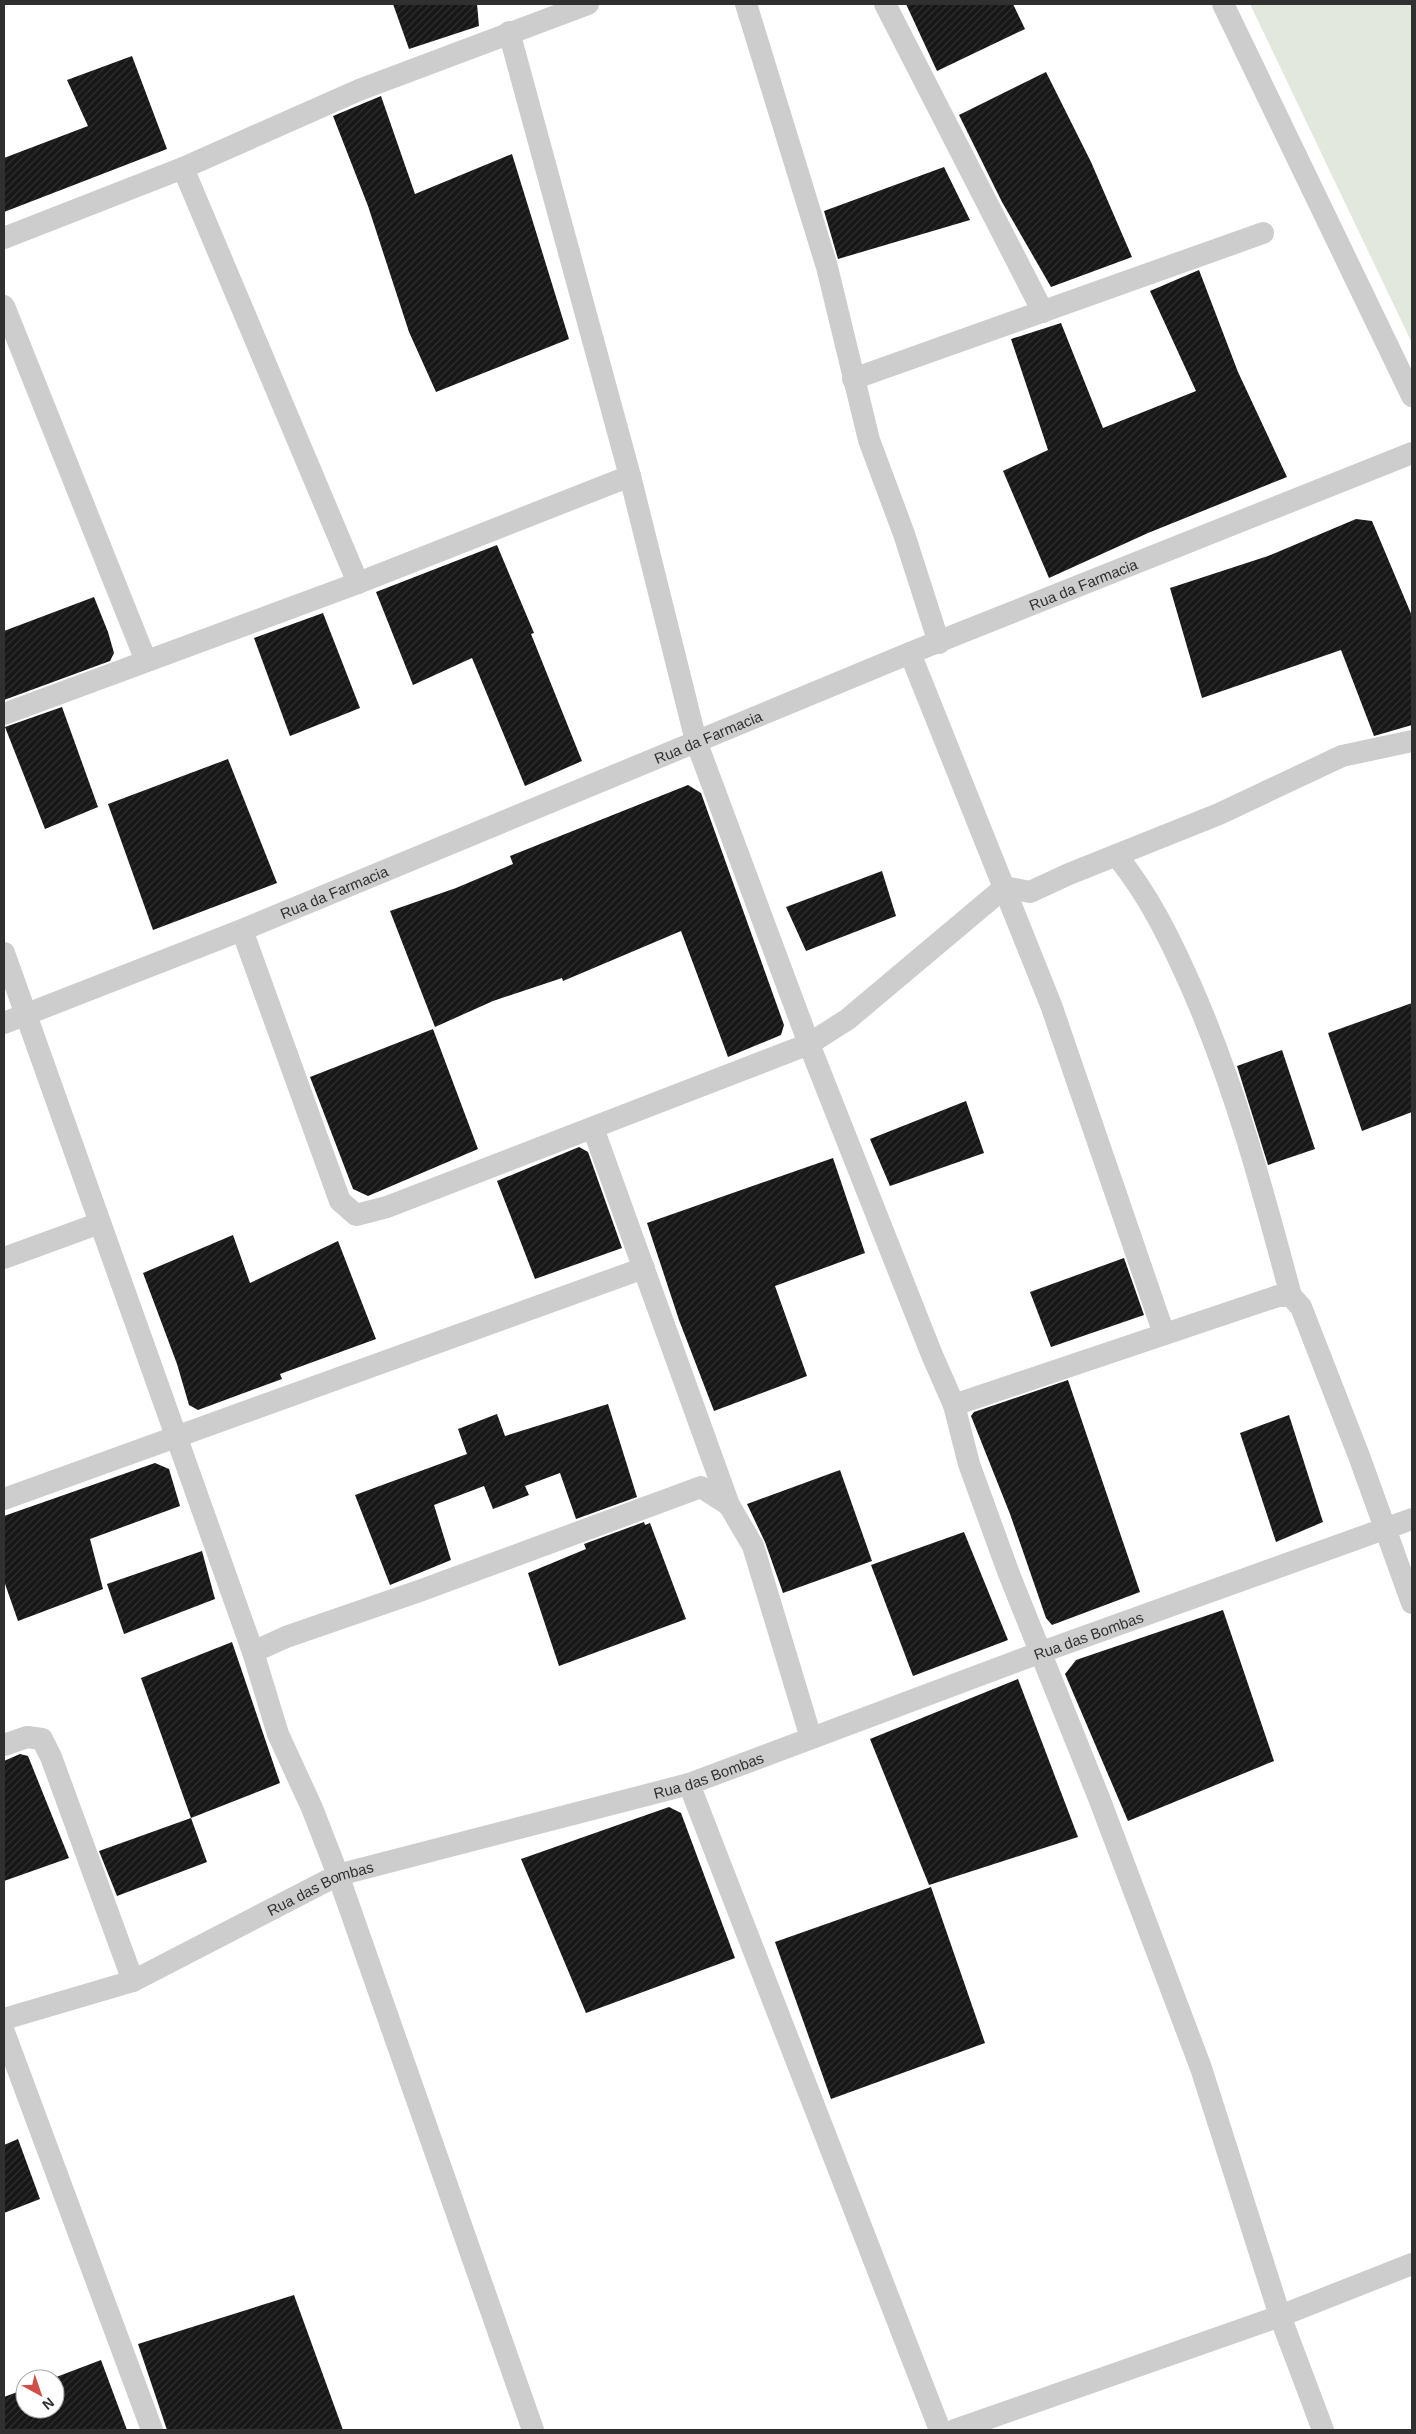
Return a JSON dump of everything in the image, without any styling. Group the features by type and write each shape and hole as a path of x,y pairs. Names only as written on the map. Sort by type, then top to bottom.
{"street":[{"path":"4,238 183,168 359,90 509,32 588,4"},
{"path":"746,4 826,267 869,440 904,534 939,643"},
{"path":"885,4 1043,312"},
{"path":"1223,4 1412,396"},
{"path":"509,32 630,476 696,741 809,1044 932,1355 954,1405 969,1464 1040,1653 1099,1798 1202,2068 1280,2316 1323,2430"},
{"path":"183,168 358,583"},
{"path":"853,379 1263,233"},
{"path":"4,306 146,661"},
{"name":"Rua da Farmacia","path":"4,1023 242,930 910,653 1412,453"},
{"path":"4,714 358,583 630,476"},
{"path":"910,653 1005,887 1054,1014 1164,1334"},
{"path":"1005,887 1030,892 1219,814 1342,756 1412,741"},
{"path":"1116,855 1138,882 1172,944 1216,1043 1250,1146 1292,1296 1301,1307 1359,1456 1412,1603"},
{"path":"242,930 340,1201 356,1215 387,1207 809,1044 848,1019 1005,887"},
{"path":"4,953 253,1652 278,1734 312,1808 338,1875 533,2430"},
{"path":"593,1128 729,1505 753,1546 811,1738"},
{"path":"4,1258 100,1223"},
{"path":"4,1499 644,1268"},
{"path":"954,1405 1278,1296 1292,1296"},
{"path":"253,1652 286,1637 422,1590 701,1487 729,1505"},
{"name":"Rua das Bombas","path":"4,2019 133,1981 338,1875 689,1784 1040,1653 1412,1519"},
{"path":"4,1745 27,1737 42,1739 51,1757 133,1981"},
{"path":"689,1784 940,2430"},
{"path":"4,2032 152,2430"},
{"path":"955,2430 1280,2316 1412,2264"}],"shaded area":[{"path":"1250,4 1412,4 1412,343"}],"building":[{"path":"393,4 477,4 479,26 409,49"},
{"path":"906,4 1013,4 1025,29 937,71"},
{"path":"132,56 167,149 4,212 4,158 88,126 67,80"},
{"path":"1046,72 1091,162 1132,257 1051,287 1002,202 959,115"},
{"path":"381,96 415,194 512,154 569,339 436,392 409,332 368,206 333,116"},
{"path":"944,167 970,220 838,259 824,211"},
{"path":"1199,270 1238,372 1287,477 1148,533 1049,578 1003,471 1048,450 1011,339 1061,323 1103,428 1196,391 1150,291"},
{"path":"1356,519 1372,521 1412,616 1412,725 1374,736 1341,650 1202,698 1170,588 1268,556"},
{"path":"497,545 534,633 531,634 582,761 525,786 472,658 413,685 376,592"},
{"path":"94,597 114,653 110,661 4,700 4,631"},
{"path":"323,613 360,708 290,736 254,638"},
{"path":"62,707 98,807 45,829 5,727"},
{"path":"228,759 277,883 153,930 108,804"},
{"path":"688,785 701,793 784,1025 781,1035 728,1057 681,931 563,981 562,978 493,1001 435,1027 390,911 456,888 513,864 510,856"},
{"path":"882,871 896,916 806,951 786,907"},
{"path":"1412,1003 1412,1112 1362,1131 1328,1033"},
{"path":"433,1029 478,1149 368,1196 353,1189 310,1077"},
{"path":"1282,1050 1315,1149 1268,1165 1237,1066"},
{"path":"966,1101 984,1153 890,1186 870,1139"},
{"path":"579,1147 588,1152 622,1248 535,1279 497,1181"},
{"path":"833,1158 865,1253 775,1286 807,1376 714,1411 679,1320 647,1223"},
{"path":"233,1235 250,1283 338,1241 376,1339 280,1374 282,1379 198,1410 189,1405 177,1364 143,1273"},
{"path":"1124,1258 1144,1315 1051,1347 1030,1292"},
{"path":"1068,1380 1140,1592 1052,1625 1046,1618 1010,1514 971,1416 974,1412"},
{"path":"608,1404 637,1497 576,1519 560,1473 525,1486 529,1495 493,1509 484,1486 434,1505 451,1560 390,1585 355,1495 467,1454 458,1429 497,1414 505,1436"},
{"path":"1289,1415 1323,1522 1276,1542 1240,1433"},
{"path":"155,1463 169,1469 180,1506 90,1539 103,1589 18,1621 4,1581 4,1516"},
{"path":"840,1470 872,1561 783,1593 765,1542 747,1504"},
{"path":"644,1522 645,1525 650,1523 686,1619 559,1666 528,1573 586,1549 584,1544"},
{"path":"964,1532 1008,1640 913,1676 871,1565"},
{"path":"202,1551 215,1599 124,1634 107,1584"},
{"path":"1223,1610 1274,1761 1128,1821 1065,1674 1076,1660"},
{"path":"232,1642 280,1783 191,1818 141,1678"},
{"path":"1018,1679 1078,1837 929,1885 870,1739"},
{"path":"20,1754 28,1756 69,1858 4,1881 4,1761"},
{"path":"669,1807 681,1813 735,1958 586,2013 521,1859"},
{"path":"191,1818 207,1862 117,1896 99,1851"},
{"path":"931,1887 985,2043 831,2099 775,1942"},
{"path":"18,2139 40,2199 4,2213 4,2145"},
{"path":"294,2295 343,2430 167,2430 138,2344"},
{"path":"101,2360 127,2430 4,2430 4,2397 15,2393 15,2419 65,2419 65,2374"}]}
